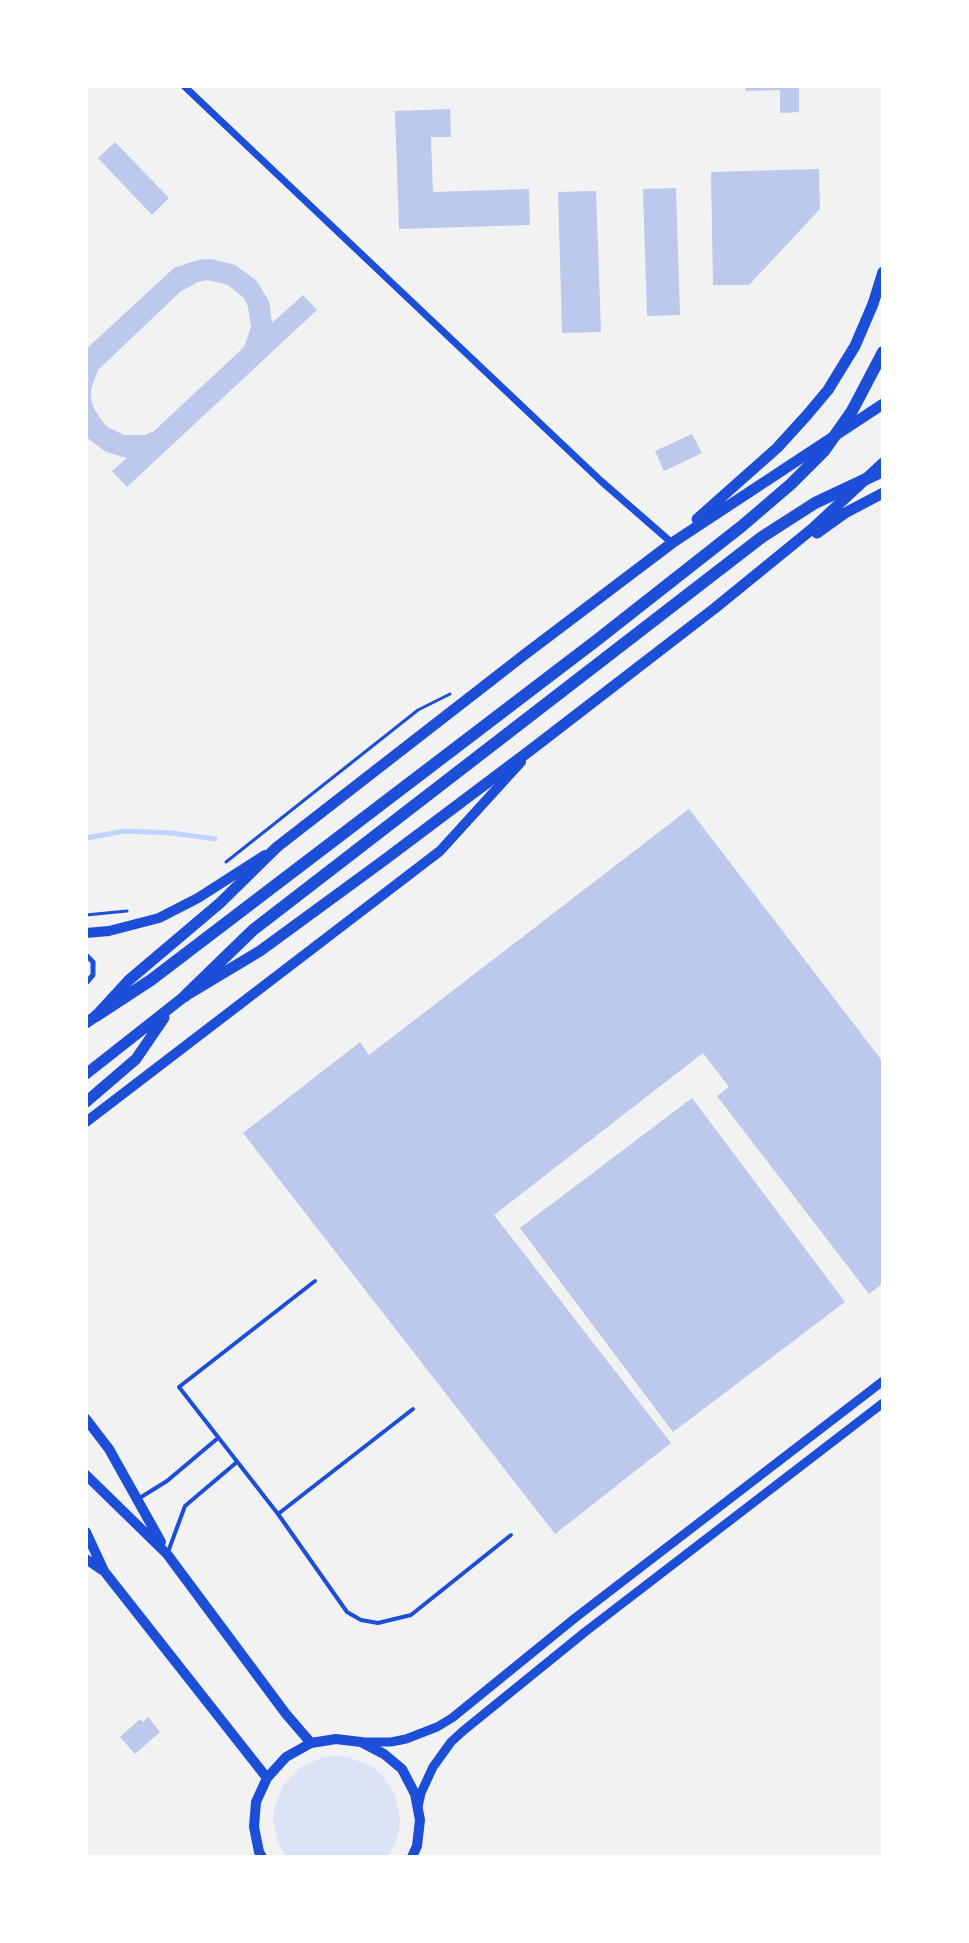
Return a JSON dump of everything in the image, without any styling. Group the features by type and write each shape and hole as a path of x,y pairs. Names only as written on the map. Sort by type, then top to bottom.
{"highway":[{"path":"91,1019 151,980 713,549 824,451 852,411 883,352"},
{"path":"185,996 253,930 762,537 836,492 883,471"}],"main road":[{"path":"672,543 777,448 828,390 855,346 883,272"},
{"path":"86,933 109,931 159,918 198,898 277,847 672,543 883,404"},
{"path":"723,602 812,529 883,463"},
{"path":"86,1074 185,996 260,951 845,513 883,493"},
{"path":"86,1122 440,851 532,749"},
{"path":"91,1019 129,980 220,903 277,847"},
{"path":"86,1102 136,1059 170,1009"},
{"path":"86,1419 109,1449 167,1554 311,1743"},
{"path":"86,1475 167,1554"},
{"path":"86,1532 104,1571 267,1778"},
{"path":"86,1559 104,1571"},
{"path":"259,1855 254,1827 256,1802 267,1778 286,1757 311,1743 336,1739 361,1742 384,1754 402,1769 415,1794 420,1820 417,1846 412,1857"}],"street":[{"path":"184,86 601,481 672,543"},
{"path":"86,955 93,962 93,975 86,983"},
{"path":"361,1742 406,1739 452,1718 587,1609 883,1381"},
{"path":"418,1807 433,1767 463,1731 585,1632 883,1403"}],"lane":[{"path":"315,1281 179,1387 278,1514 347,1612 361,1620 378,1623 411,1615 511,1535"},
{"path":"278,1514 413,1409"},
{"path":"137,1499 167,1481 218,1438"},
{"path":"167,1554 185,1506 237,1462"}],"path":[{"path":"226,862 418,710 458,690"},
{"path":"86,915 133,910"}],"shaded area":[{"path":"336,1756 371,1766 395,1794 399,1831 388,1857 286,1857 279,1845 273,1820 283,1785 301,1767 323,1757"}],"building":[{"path":"745,86 799,86 799,112 780,113 780,90 746,91"},
{"path":"450,109 451,137 431,137 433,192 529,189 530,225 399,229 395,111"},
{"path":"115,142 169,198 152,215 98,158"},
{"path":"819,169 820,209 749,285 713,285 711,172"},
{"path":"676,188 680,315 647,316 643,189"},
{"path":"596,191 601,332 562,333 558,192"},
{"path":"211,259 235,265 256,280 269,301 272,323 303,295 317,310 127,487 112,471 127,458 106,452 86,437 86,349 174,268","holes":["208,280 228,285 244,298 248,307 251,327 244,347 154,431 145,435 124,435 106,426 91,399 98,370 180,292"]},
{"path":"692,434 702,453 664,471 655,451"},
{"path":"689,809 883,1062 883,1283 869,1294 717,1096 729,1087 703,1053 494,1215 671,1443 555,1534 243,1133 360,1042 369,1055"},
{"path":"692,1098 845,1302 673,1432 520,1228"},
{"path":"148,1717 160,1732 135,1754 120,1737 140,1719 143,1722"}],"waterway":[{"path":"86,838 125,831 215,839"}]}
